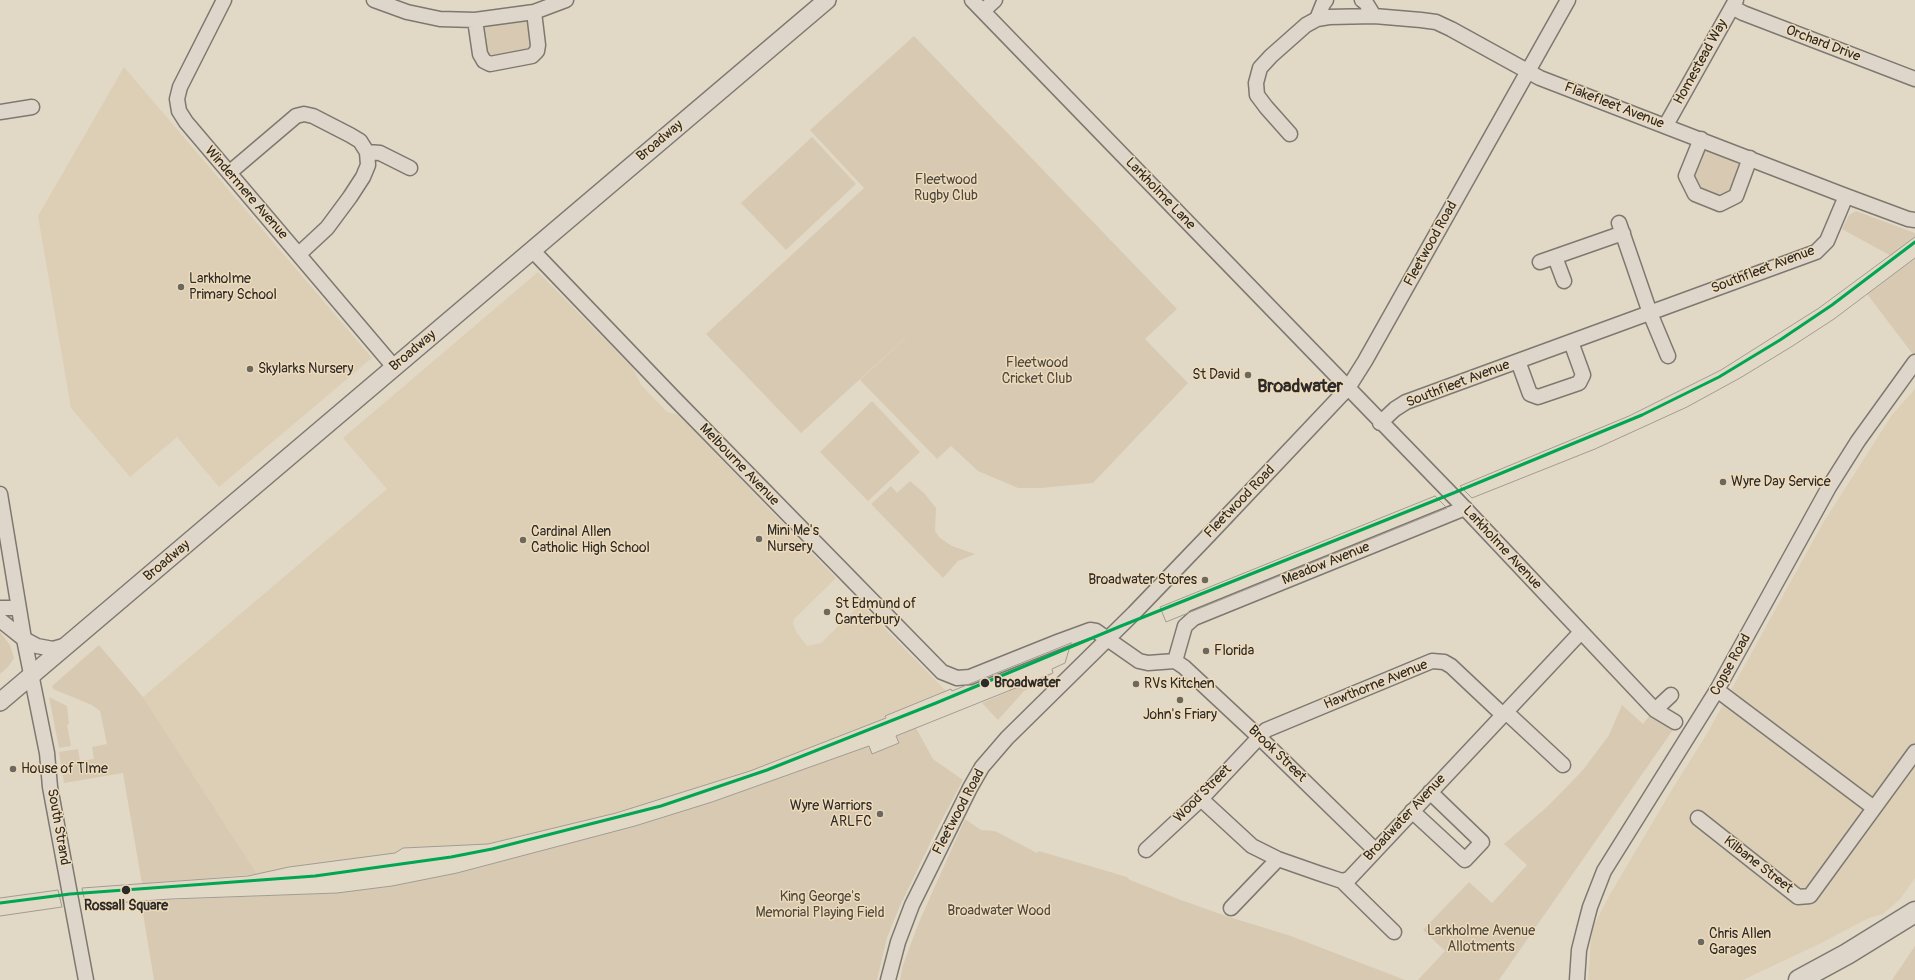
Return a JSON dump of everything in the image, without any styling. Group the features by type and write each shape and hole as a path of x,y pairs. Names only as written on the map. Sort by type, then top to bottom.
{"highway":[{"path":"1799,980 1847,954 1915,912"}],"main road":[{"name":"Broadway","path":"0,702 827,0"}],"street":[{"name":"Windermere Avenue","path":"224,0 185,74 178,99 179,111 186,122 394,367"},
{"path":"374,0 407,12 440,19 475,20 534,12 566,0"},
{"name":"Larkholme Lane","path":"972,0 1348,388"},
{"path":"982,11 995,0"},
{"path":"1290,134 1257,95 1256,83 1260,68 1271,56 1306,25 1318,19 1323,4 1326,0"},
{"path":"1362,0 1366,2 1374,16"},
{"name":"Fleetwood Road","path":"888,980 898,942 912,905 970,788 982,767 1007,738 1108,639 1348,388 1365,361 1568,0"},
{"name":"Orchard Drive","path":"1734,4 1743,13 1915,79"},
{"name":"Homestead Way","path":"1666,125 1734,4"},
{"path":"475,20 480,54 484,61 490,64 532,56 537,51 538,45 534,12"},
{"name":"Flakefleet Avenue","path":"1318,19 1329,17 1374,16 1436,22 1540,78 1700,138 1846,196 1915,220"},
{"path":"0,112 32,107"},
{"path":"229,173 296,116 304,114 313,116 360,141 367,152 368,165 363,176 350,197 327,228 299,254"},
{"path":"1700,138 1686,176 1695,194 1720,204 1736,196 1750,158"},
{"path":"367,152 380,153 410,168"},
{"name":"Southfleet Avenue","path":"1380,423 1395,409 1406,402 1816,252 1827,241 1846,196"},
{"path":"1540,262 1621,228 1650,313 1668,356"},
{"name":"Melbourne Avenue","path":"532,250 929,660 949,676 956,678 970,677 1060,640 1090,630 1096,631 1108,639"},
{"path":"1555,257 1564,281"},
{"name":"Southfleet Avenue","path":"1518,361 1530,394 1538,397 1579,383 1583,375 1571,342"},
{"name":"Copse Road","path":"1577,980 1584,930 1592,900 1604,871 1717,690 1829,487 1858,441 1915,362"},
{"name":"Larkholme Avenue","path":"1348,388 1380,423 1465,508 1655,710 1675,722"},
{"name":"South Strand","path":"0,494 24,639 47,752 50,787 86,980"},
{"name":"Meadow Avenue","path":"1175,661 1185,626 1189,621 1465,508"},
{"path":"0,608 19,608"},
{"path":"0,620 24,639 44,648 53,649 68,645"},
{"name":"Broadwater Avenue","path":"1342,881 1348,879 1581,632"},
{"path":"1108,639 1139,660 1148,663 1175,661"},
{"name":"Hawthorne Avenue","path":"1259,737 1271,728 1437,660 1450,666 1563,765"},
{"name":"Brook Street","path":"1175,661 1184,667 1259,737 1375,850"},
{"path":"1717,690 1874,808"},
{"path":"1655,710 1671,695"},
{"name":"Wood Street","path":"1146,850 1201,799 1259,737"},
{"name":"Kilbane Street","path":"1698,818 1798,897 1810,896 1915,752"},
{"path":"1412,811 1465,860 1482,842 1430,792"},
{"path":"1201,799 1252,846 1278,859 1342,881 1394,932"},
{"path":"1231,908 1278,859"}],"shaded area":[{"name":"Larkholme Primary School","path":"124,67 372,358 219,487 177,437 130,477 71,408 38,216"},
{"name":"Cardinal Allen Catholic High School","path":"538,272 633,368 641,385 667,412 678,415 836,578 794,619 793,624 797,633 807,646 821,643 861,604 946,691 885,716 886,718 750,771 616,813 488,844 403,848 395,853 289,867 257,874 143,697 387,489 343,438"},
{"path":"1915,389 1915,878 1900,899 1883,914 1869,918 1819,944 1743,980 1588,980 1592,929 1609,896 1708,732 1823,523 1892,415"}],"green space":[{"path":"534,12 537,51 490,64 475,20"},
{"path":"914,36 1177,309 1145,339 1188,383 1093,483 1041,488 1018,488 978,471 951,446 937,459 860,380 928,317 801,433 706,334 864,188 810,130"},
{"path":"812,137 856,184 786,250 741,203"},
{"path":"1701,139 1750,158 1736,196 1720,204 1695,194 1686,176"},
{"path":"1856,211 1915,233 1915,237 1891,256 1842,229 1849,215"},
{"path":"1915,258 1915,357 1867,294"},
{"path":"872,401 920,452 868,501 820,452"},
{"path":"910,481 924,493 936,508 935,531 940,538 952,546 975,554 958,561 943,578 871,504 891,486 897,493"},
{"path":"0,632 10,645 14,658 8,667 0,674"},
{"path":"99,645 143,697 257,874 142,884 123,773 64,783 59,752 78,749 80,761 94,759 92,747 107,744 100,711 92,705 53,689 52,686"},
{"path":"1053,673 1041,683 1024,691 998,720 982,703"},
{"path":"49,697 67,706 69,724 67,725 71,746 59,748"},
{"name":"Larkholme Avenue Allotments","path":"1622,705 1643,724 1653,711 1677,724 1499,980 1418,980 1445,951 1423,930 1469,882 1492,903 1527,865 1504,844 1548,806 1583,770 1609,735"},
{"name":"King George's Memorial Playing Field","path":"916,728 933,759 963,780 937,829 899,908 887,938 877,980 154,980 141,901 337,893 392,886 457,873 635,826 712,802 869,746 873,754 899,743 896,736"},
{"name":"Broadwater Wood","path":"965,819 981,830 995,831 1037,853 1039,851 1127,877 1130,880 1181,900 1226,916 1291,936 1405,980 900,980 903,965 919,922"},
{"path":"1915,946 1915,980 1892,980"}],"tram line":[{"path":"1915,237 1819,308 1721,370 1629,416 1460,486 1472,498 1595,449 1687,407 1740,378 1834,319 1915,258"},
{"path":"1435,496 1447,508 1166,622 1160,607 1435,496"},
{"path":"1071,643 1065,663 1052,669 1053,673 896,736 899,743 872,754 869,746 712,802 635,826 457,873 392,886 337,893 171,899 86,905 85,902 82,888 248,876 289,867 395,853 403,848 488,844 616,813 750,771 886,718 885,716 951,689 952,691 1071,643"},
{"path":"0,898 58,890 62,907 0,916"}],"transit line":[{"path":"0,903 70,894 315,876 451,857 492,849 661,806 767,770 936,703 1121,626 1451,494 1642,415 1719,377 1780,340 1832,305 1915,242"}],"place":[{"name":"Larkholme Primary School","path":"181,287"},
{"name":"Skylarks Nursery","path":"250,369"},
{"name":"St David","path":"1248,375"},
{"name":"Wyre Day Service","path":"1723,482"},
{"name":"Mini Me's Nursery","path":"759,539"},
{"name":"Cardinal Allen Catholic High School","path":"523,540"},
{"name":"Broadwater Stores","path":"1205,580"},
{"name":"St Edmund of Canterbury","path":"827,612"},
{"name":"Florida","path":"1206,651"},
{"name":"Broadwater","path":"985,683"},
{"name":"RVs Kitchen","path":"1136,684"},
{"name":"John's Friary","path":"1180,700"},
{"name":"House of TIme","path":"13,769"},
{"name":"Wyre Warriors ARLFC","path":"880,814"},
{"name":"Rossall Square","path":"126,890"},
{"name":"Chris Allen Garages","path":"1701,942"}],"district":[{"name":"Broadwater","path":"1300,387"}],"park label":[{"name":"Fleetwood Rugby Club","path":"946,188"},
{"name":"Fleetwood Cricket Club","path":"1037,372"}]}
